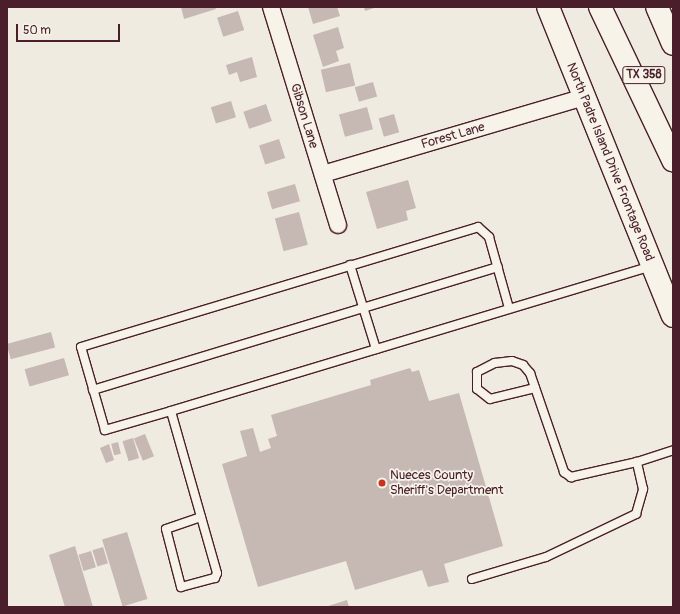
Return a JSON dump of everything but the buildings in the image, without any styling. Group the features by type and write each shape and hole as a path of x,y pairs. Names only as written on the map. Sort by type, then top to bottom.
{"main road":[{"name":"North Padre Island Drive Frontage Road","path":"548,7 673,316"},
{"path":"600,7 673,160"},
{"name":"TX 358","path":"616,7 673,144"},
{"path":"657,7 673,44"},
{"path":"671,7 673,15"}],"street":[{"name":"Gibson Lane","path":"271,7 338,225"},
{"name":"Forest Lane","path":"322,174 584,97"}],"lane":[{"path":"509,308 489,237 478,227 81,347 105,430 652,266"},
{"path":"350,265 376,350"},
{"path":"93,390 498,267"},
{"path":"535,388 490,399 477,389 477,372 485,366 512,361 527,369 535,388 564,472 571,477 637,462 673,450"},
{"path":"171,411 201,517 216,576 181,587 166,528 201,517"},
{"path":"472,578 546,557 636,514 642,489 637,462"}],"place":[{"name":"Nueces County Sheriff's Department","path":"382,483"}]}
